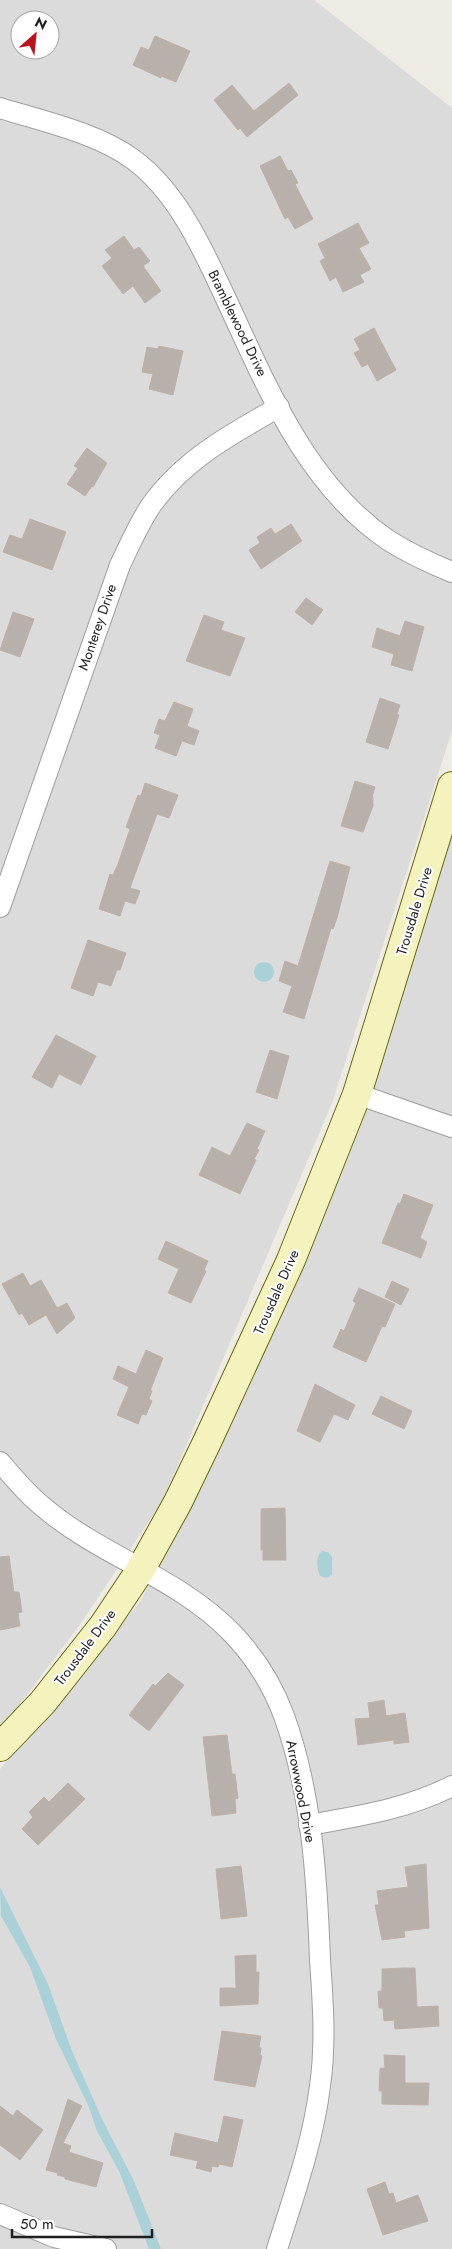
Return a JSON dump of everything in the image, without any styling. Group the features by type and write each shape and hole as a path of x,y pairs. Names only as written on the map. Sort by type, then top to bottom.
{"street":[{"name":"Bramblewood Drive","path":"0,108 63,128 116,149 133,160 160,184 201,248 279,407 318,471 351,509 387,539 410,553 452,572"},
{"name":"Monterey Drive","path":"0,907 117,573 144,517 174,478 199,456 221,440 279,407"},
{"name":"Trousdale Drive","path":"0,1746 42,1702 103,1626 140,1569 203,1450 291,1260 357,1094 452,786"},
{"path":"357,1094 452,1128"},
{"name":"Arrowwood Drive","path":"0,1462 43,1507 93,1541 191,1598 218,1620 243,1646 266,1678 284,1714 294,1747 309,1825 318,1914 323,2021 322,2071 312,2133 278,2249"},
{"path":"309,1825 392,1810 452,1786"},
{"path":"0,2214 54,2237 106,2249"}],"shaded area":[{"path":"0,0 314,0 452,108 452,731 332,1103 163,1500 79,1626 20,1704 0,1724"},
{"path":"452,832 452,2249 0,2249 0,1769 140,1602 191,1502 357,1129 385,1050"}],"water":[{"path":"260,962 268,962 274,968 274,976 268,982 260,982 254,976 254,968"},
{"path":"322,1551 328,1552 332,1557 332,1575 326,1578 320,1576 317,1566 318,1556"},
{"path":"0,1887 48,1984 72,2051 103,2121 134,2181 161,2249 149,2249 119,2171 97,2131 88,2105 56,2039 30,1967 1,1916"}],"building":[{"path":"155,36 190,51 176,82 161,76 161,78 133,65 141,47 149,50"},
{"path":"289,83 298,95 247,137 240,128 238,130 214,100 232,85 254,111"},
{"path":"280,156 288,171 291,170 298,183 295,184 313,219 295,229 288,217 285,219 260,166"},
{"path":"358,223 369,243 359,248 371,269 360,275 364,282 343,292 336,277 330,281 320,261 325,258 318,244"},
{"path":"124,236 134,250 139,247 150,261 143,266 161,291 145,303 133,286 123,294 102,266 112,258 105,250"},
{"path":"374,328 396,370 377,381 368,364 362,367 354,353 360,350 354,339"},
{"path":"159,346 183,351 173,395 149,389 153,374 142,372 147,347 158,349"},
{"path":"87,448 107,463 93,487 85,496 67,484 78,468 74,466"},
{"path":"30,519 66,532 52,570 3,552 10,535 22,539"},
{"path":"291,524 302,541 261,569 249,550 260,543 257,537 271,528 275,534"},
{"path":"306,598 323,610 312,625 295,612"},
{"path":"13,612 34,619 20,657 0,650"},
{"path":"204,615 224,622 221,630 245,638 230,676 186,661"},
{"path":"405,621 424,627 412,671 391,665 394,654 372,647 377,628 400,636"},
{"path":"380,698 400,705 397,714 399,715 388,749 366,742"},
{"path":"174,702 193,709 187,726 199,731 194,745 182,741 176,756 155,748 160,735 154,733 159,719 165,721"},
{"path":"355,781 375,787 372,797 373,806 363,832 341,826"},
{"path":"145,783 178,795 169,818 157,814 130,888 140,891 135,904 125,901 120,916 99,909 110,874 113,875 118,864 130,829 126,827 138,795 141,796"},
{"path":"330,861 350,867 337,918 333,929 331,928 304,1019 283,1012 292,986 279,981 285,961 298,966"},
{"path":"88,940 126,953 120,970 117,970 111,986 98,982 93,996 71,988"},
{"path":"56,1035 96,1056 81,1085 59,1074 52,1088 32,1077"},
{"path":"270,1050 289,1056 277,1099 256,1092"},
{"path":"247,1123 265,1131 257,1149 259,1150 254,1159 256,1160 240,1194 199,1175 212,1147 230,1156"},
{"path":"404,1194 433,1205 420,1238 427,1242 421,1258 382,1243 398,1203 400,1204"},
{"path":"166,1241 208,1261 204,1270 206,1271 191,1303 168,1293 179,1269 158,1259"},
{"path":"23,1273 30,1286 41,1280 57,1308 67,1303 75,1318 57,1334 46,1315 29,1325 22,1313 19,1315 2,1284"},
{"path":"392,1281 409,1289 401,1305 385,1297"},
{"path":"359,1288 395,1304 385,1327 382,1326 366,1362 333,1347 341,1329 344,1331 356,1303 353,1301"},
{"path":"146,1350 163,1358 150,1391 152,1391 149,1399 152,1401 146,1415 142,1414 138,1424 117,1415 129,1387 113,1379 118,1366 136,1374"},
{"path":"315,1384 355,1405 348,1420 334,1414 320,1442 297,1431"},
{"path":"381,1396 412,1411 404,1429 372,1414"},
{"path":"285,1508 286,1560 263,1560 263,1550 261,1550 261,1509"},
{"path":"9,1556 14,1592 19,1592 22,1612 18,1613 20,1626 0,1630 0,1557"},
{"path":"168,1673 184,1685 149,1731 129,1715 153,1684 155,1686"},
{"path":"384,1700 386,1716 405,1713 409,1742 394,1744 394,1740 358,1745 355,1719 370,1718 368,1703"},
{"path":"227,1735 232,1774 235,1774 238,1798 235,1799 236,1813 212,1816 203,1737"},
{"path":"68,1783 85,1799 38,1845 22,1829 33,1817 29,1812 44,1797 49,1802"},
{"path":"426,1864 429,1928 404,1931 405,1937 382,1940 375,1905 379,1905 377,1891 408,1887 405,1867"},
{"path":"241,1866 247,1916 221,1919 216,1869"},
{"path":"256,1955 256,1972 259,1972 258,2004 220,2006 220,1988 236,1988 235,1956"},
{"path":"415,1968 417,2007 438,2006 439,2026 395,2029 394,2020 384,2021 383,2008 379,2008 378,1991 382,1991 382,1969"},
{"path":"222,2031 261,2036 259,2047 261,2048 260,2055 262,2056 255,2087 214,2080"},
{"path":"384,2055 405,2056 405,2083 429,2083 428,2105 382,2104 382,2091 379,2091 380,2068 385,2068"},
{"path":"68,2099 82,2106 63,2143 71,2146 69,2152 103,2163 96,2187 65,2179 65,2177 57,2175 58,2173 46,2170"},
{"path":"0,2106 13,2116 17,2110 43,2130 20,2160 0,2145"},
{"path":"224,2116 243,2120 232,2167 219,2164 218,2167 212,2166 211,2172 196,2168 198,2161 170,2155 175,2133 218,2143"},
{"path":"385,2182 389,2194 393,2193 396,2203 418,2195 428,2221 383,2235 367,2189"}]}
